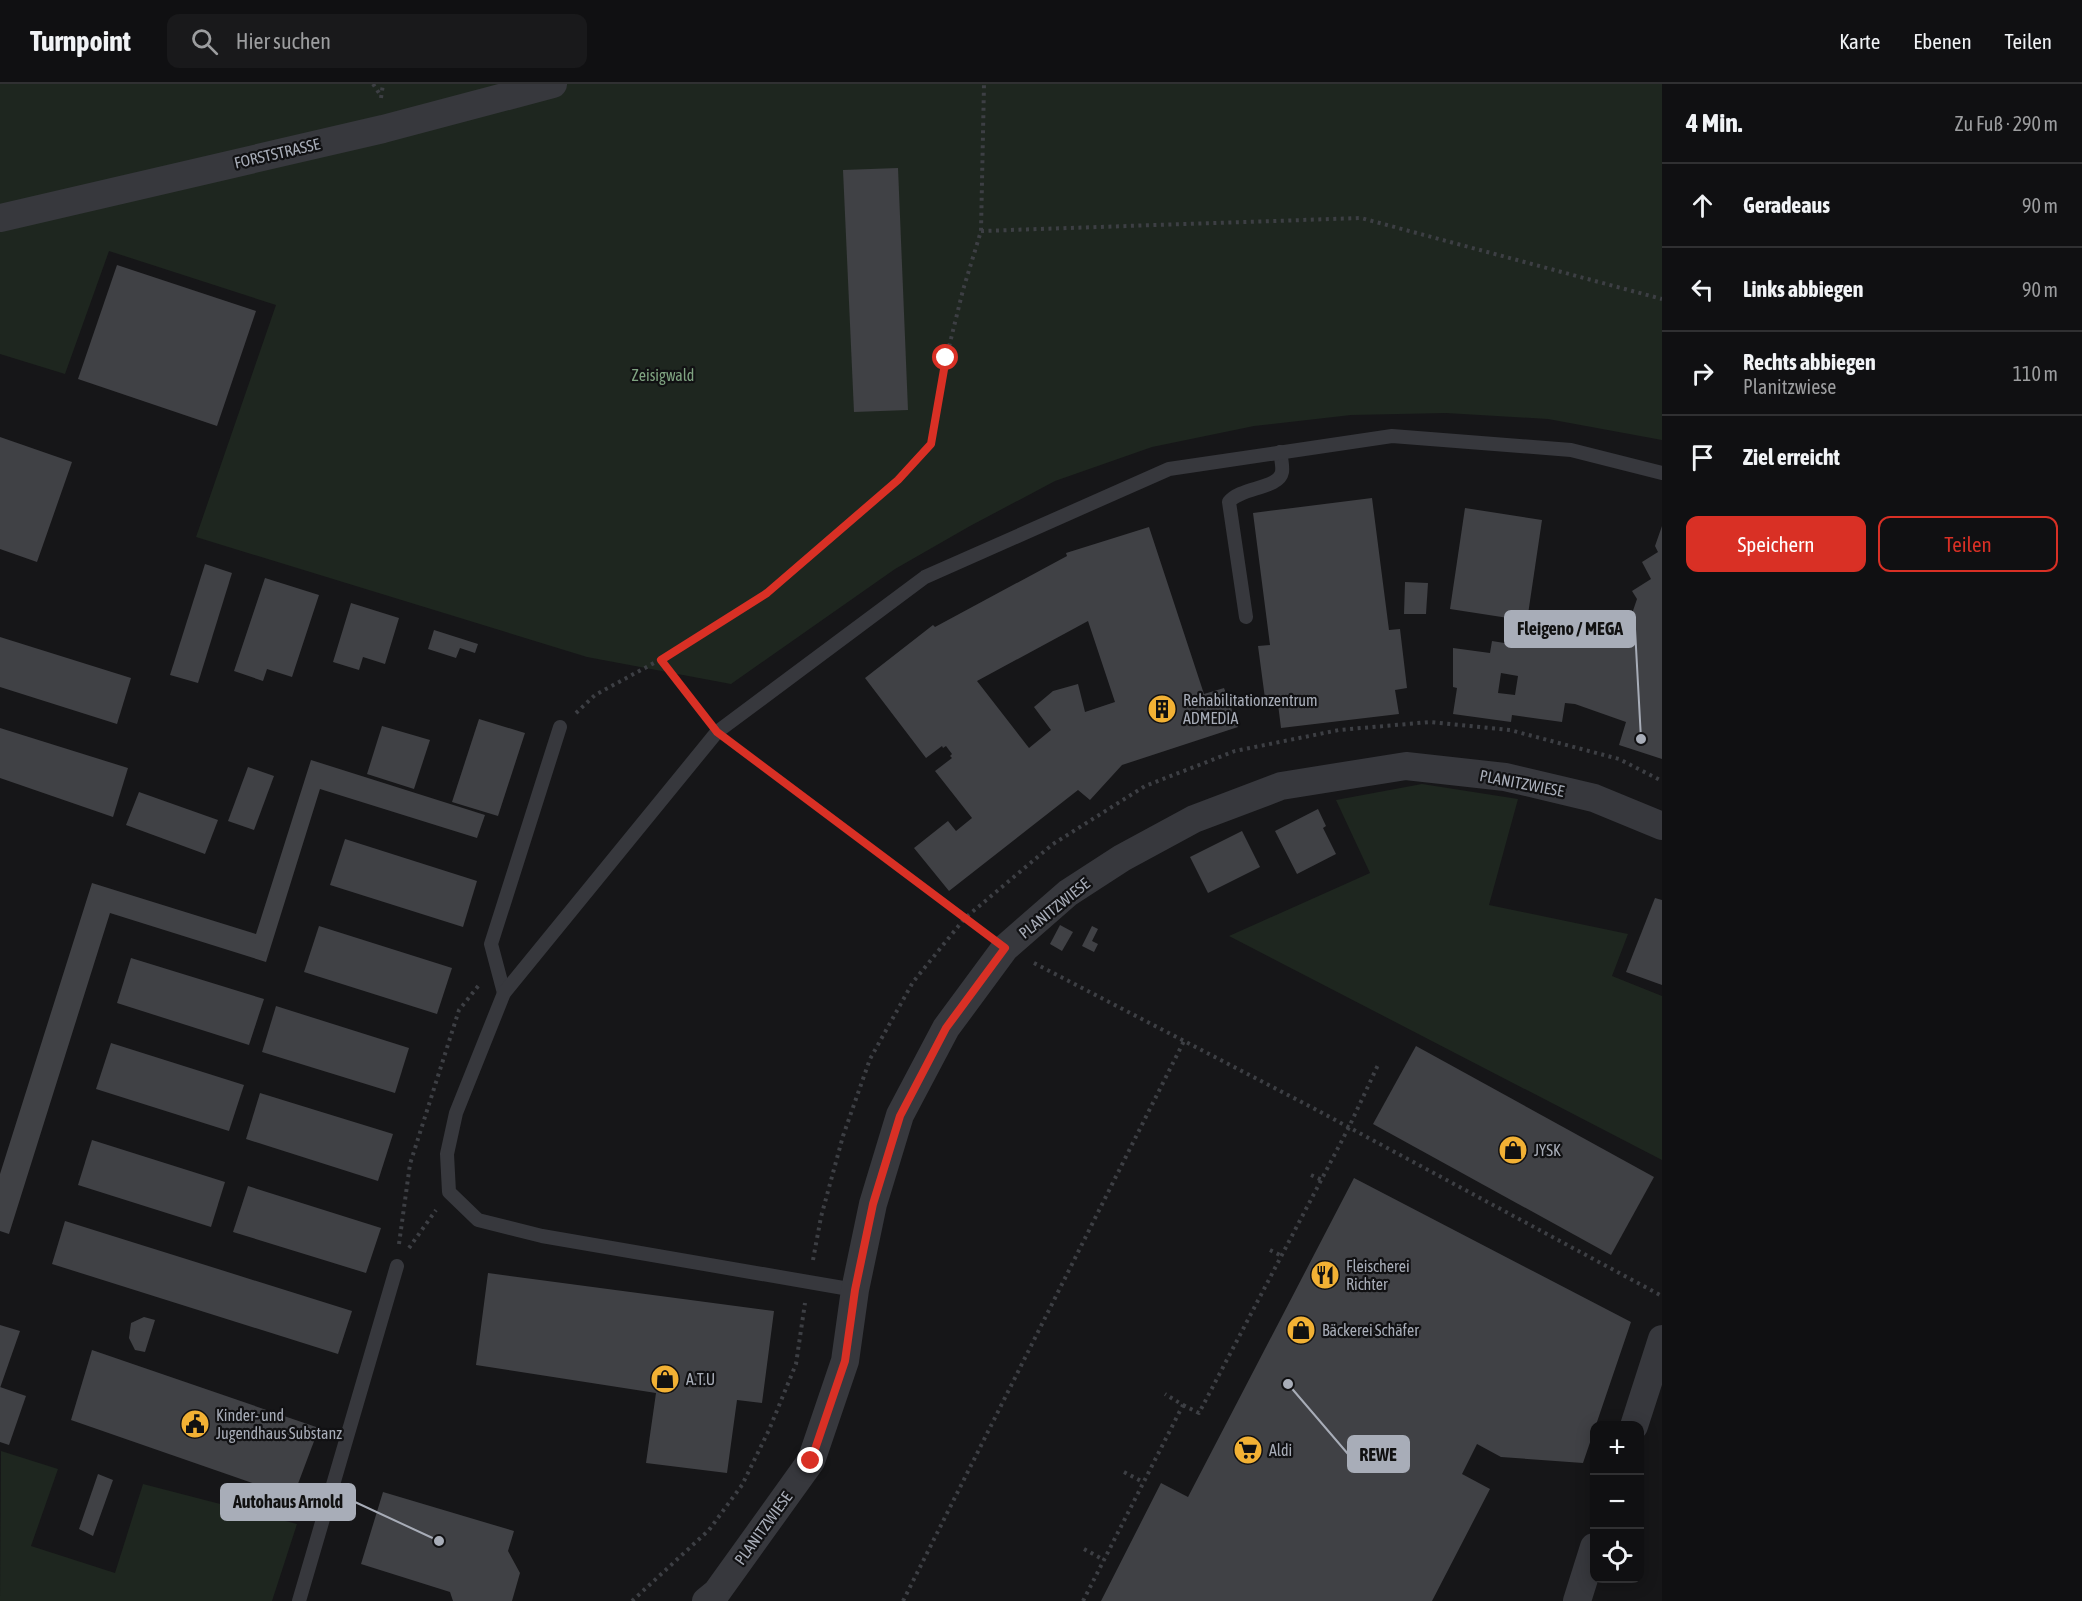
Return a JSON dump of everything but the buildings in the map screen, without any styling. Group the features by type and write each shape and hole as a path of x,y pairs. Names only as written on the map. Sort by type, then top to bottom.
{"street":[{"name":"FORSTSTRASSE","path":"0,218 383,129 553,84"},
{"name":"PLANITZWIESE","path":"706,1601 717,1592 811,1461 845,1361 855,1290 873,1204 900,1116 946,1028 1005,948 1068,893 1122,858 1194,819 1281,786 1406,766 1505,777 1594,798 1662,826"},
{"path":"1635,1421 1662,1339"},
{"path":"1577,1601 1590,1560"}],"lane":[{"path":"855,1290 542,1236 478,1220 449,1192 447,1154 456,1113 504,993 717,732 925,576 1169,469 1392,436 1571,450 1662,473"},
{"path":"1246,617 1229,502 1240,492 1260,488 1277,479 1282,470 1280,452"},
{"path":"504,993 491,944 560,727"},
{"path":"299,1601 397,1266"}],"path":[{"path":"374,84 381,96"},
{"path":"560,727 595,695 661,660 767,593 898,480 931,444 946,358 981,231 984,84"},
{"path":"981,231 1361,218 1662,298"},
{"path":"661,660 717,732 1005,948 1349,1127 1662,1296"},
{"path":"632,1601 709,1530 742,1485 768,1430 796,1364 808,1282 821,1217 843,1136 870,1059 913,982 965,918 1053,844 1145,786 1235,751 1339,730 1430,722 1510,730 1619,759 1662,781"},
{"path":"903,1601 1184,1041"},
{"path":"1165,1394 1199,1413 1322,1180 1378,1065"},
{"path":"1311,1175 1322,1180"},
{"path":"397,1266 449,1192"},
{"path":"1270,1250 1282,1256"},
{"path":"1233,1332 1240,1336"},
{"path":"1083,1601 1183,1404"},
{"path":"1124,1472 1143,1482"},
{"path":"1084,1549 1104,1560"}],"green space":[{"name":"Zeisigwald","path":"0,84 1662,84 1662,440 1548,419 1446,413 1351,415 1254,426 1152,447 1055,481 895,569 731,684 587,657 196,537 276,305 109,251 65,374 0,354"},
{"path":"1422,784 1518,799 1489,905 1628,934 1612,976 1662,996 1662,1160 1229,936 1370,873 1336,800"},
{"path":"1,1451 58,1469 31,1546 115,1573 143,1484 297,1524 272,1601 0,1601"}],"place":[{"name":"Rehabilitationzentrum ADMEDIA","path":"1162,709"},
{"name":"Fleigeno / MEGA","path":"1641,739"},
{"name":"JYSK","path":"1513,1150"},
{"name":"Fleischerei Richter","path":"1325,1275"},
{"name":"Bäckerei Schäfer","path":"1301,1330"},
{"name":"A.T.U","path":"665,1379"},
{"name":"REWE","path":"1288,1384"},
{"name":"Kinder- und Jugendhaus Substanz","path":"195,1424"},
{"name":"Aldi","path":"1248,1450"},
{"name":"Autohaus Arnold","path":"439,1541"}],"route":[{"path":"811,1461 845,1361 855,1290 873,1204 900,1116 946,1028 1005,948 717,732 661,660 767,593 898,480 931,444 946,358"}]}
